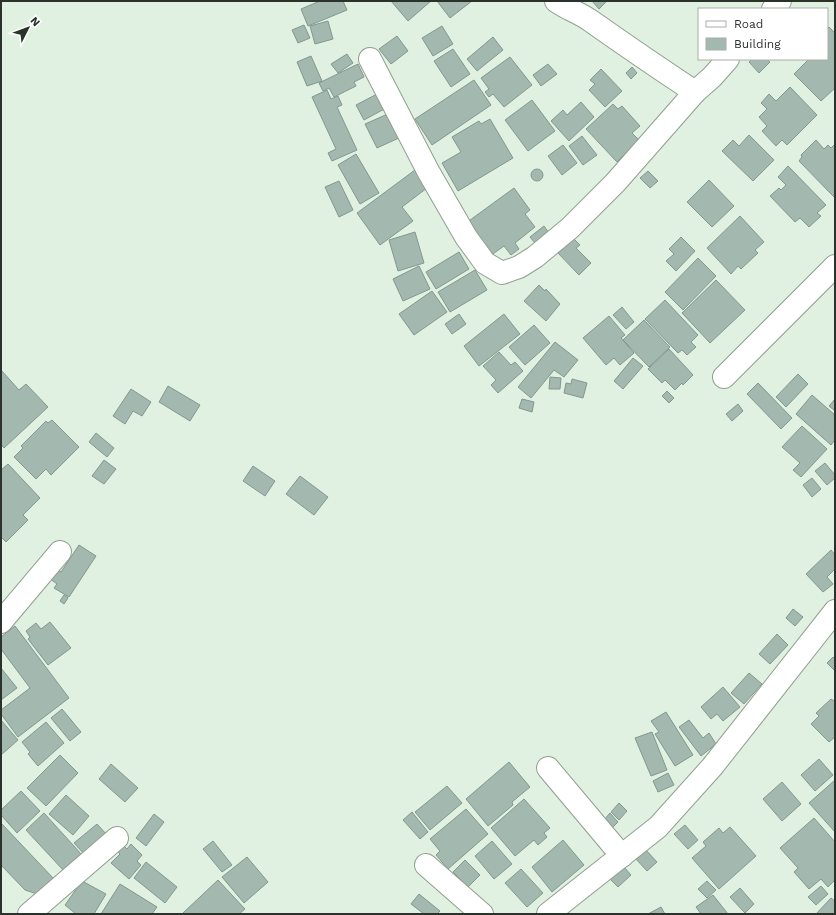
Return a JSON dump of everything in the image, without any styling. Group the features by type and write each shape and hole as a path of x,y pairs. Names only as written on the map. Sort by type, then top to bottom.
{"street":[{"path":"556,1 589,20 695,92"},
{"path":"370,59 428,171 466,236 485,263 502,273 519,267 535,257 570,228 615,183 695,92 712,77 727,60"},
{"path":"724,377 835,266"},
{"path":"1,622 60,552"},
{"path":"548,914 658,827 712,767 835,611"},
{"path":"548,768 622,856"},
{"path":"29,914 117,838"},
{"path":"426,865 482,914"}],"building":[{"path":"320,1 343,1 347,10 308,26 301,9"},
{"path":"391,1 431,1 408,21"},
{"path":"437,1 472,1 450,18"},
{"path":"592,1 607,1 599,9"},
{"path":"328,21 333,39 315,44 310,26"},
{"path":"304,25 310,38 298,43 292,30"},
{"path":"442,26 453,44 433,56 422,38"},
{"path":"829,27 835,33 835,88 821,101 794,74 808,60 828,60"},
{"path":"397,36 408,51 391,64 379,49"},
{"path":"493,37 503,50 477,71 467,59"},
{"path":"453,49 470,74 451,87 434,61"},
{"path":"347,54 353,63 338,73 331,64"},
{"path":"311,56 322,81 307,86 297,62"},
{"path":"510,57 532,85 504,107 493,94 489,97 485,92 489,89 481,78"},
{"path":"751,60 768,60 770,62 759,73 749,62"},
{"path":"358,64 364,77 354,82 356,86 334,97 329,88 323,91 319,83"},
{"path":"548,64 557,74 541,86 533,75"},
{"path":"632,67 637,73 631,79 626,73"},
{"path":"601,69 622,91 605,107 589,90 595,84 590,80"},
{"path":"474,80 491,105 432,145 415,119"},
{"path":"790,87 817,115 787,145 782,140 776,146 762,131 767,126 759,117 767,109 761,103 769,94 776,101"},
{"path":"327,90 331,99 338,96 342,105 337,107 357,150 332,161 328,153 336,149 312,97"},
{"path":"379,93 388,107 364,120 356,105"},
{"path":"532,100 555,131 528,151 505,120"},
{"path":"581,102 594,117 569,141 551,121 563,110 567,115"},
{"path":"613,104 618,109 622,106 640,126 632,133 639,140 617,162 586,129"},
{"path":"390,113 401,137 377,148 365,124"},
{"path":"490,119 513,158 458,191 442,163 461,152 452,137 479,121 481,124"},
{"path":"749,135 774,160 753,181 722,151 733,140 739,146"},
{"path":"582,136 597,155 583,165 569,146"},
{"path":"816,140 824,149 828,145 831,148 835,144 835,198 799,161 802,157 801,155"},
{"path":"563,145 577,163 562,175 548,156"},
{"path":"356,154 379,193 360,204 338,165"},
{"path":"788,166 826,205 817,213 821,216 809,227 800,218 795,222 770,196 779,188 781,190 786,185 778,177"},
{"path":"539,169 542,170 542,180 535,181 532,180 531,173 532,170"},
{"path":"415,170 427,188 402,207 413,221 380,245 357,213"},
{"path":"648,171 658,181 650,188 640,178"},
{"path":"709,180 734,206 712,227 687,202"},
{"path":"339,181 353,210 339,217 325,187"},
{"path":"514,188 530,210 525,214 535,227 515,243 519,249 511,255 504,246 490,256 466,223"},
{"path":"740,216 764,242 755,250 758,253 741,269 738,266 731,274 707,248"},
{"path":"544,226 549,233 535,243 530,237"},
{"path":"415,232 424,263 398,271 389,240"},
{"path":"681,237 695,251 676,271 666,261 674,254 669,249"},
{"path":"574,239 580,245 576,248 591,263 579,275 558,253"},
{"path":"459,252 469,269 436,289 426,272"},
{"path":"698,258 716,276 683,310 665,292"},
{"path":"419,266 430,289 403,301 393,279"},
{"path":"475,270 487,290 450,312 438,292"},
{"path":"716,280 745,310 710,343 682,313"},
{"path":"539,285 545,291 546,289 560,304 546,321 524,301"},
{"path":"432,291 447,312 414,335 399,314"},
{"path":"665,300 698,335 691,342 696,347 687,355 682,350 678,353 645,319"},
{"path":"622,307 634,322 626,329 613,315"},
{"path":"459,314 466,324 452,334 445,324"},
{"path":"504,314 520,334 479,366 464,346"},
{"path":"609,316 625,335 621,338 634,353 620,365 614,358 606,365 583,338"},
{"path":"644,320 670,347 649,367 623,340"},
{"path":"534,325 550,343 525,365 509,347"},
{"path":"555,342 578,360 564,377 554,370 531,398 518,387"},
{"path":"669,349 693,375 683,385 682,383 675,390 665,380 662,383 648,369"},
{"path":"499,352 511,365 515,362 523,371 498,393 491,385 496,380 483,366"},
{"path":"633,358 643,366 623,389 614,381"},
{"path":"1,370 19,390 26,384 48,407 4,448 1,444"},
{"path":"798,374 808,384 786,407 776,397"},
{"path":"550,377 561,378 560,389 549,389"},
{"path":"572,379 587,383 583,398 564,393 566,383 571,384"},
{"path":"758,383 792,418 781,429 747,394"},
{"path":"168,386 200,405 190,421 159,402"},
{"path":"131,389 151,402 142,416 133,411 125,424 113,416"},
{"path":"667,391 674,398 669,403 662,396"},
{"path":"812,395 835,415 835,440 831,445 796,414"},
{"path":"522,399 534,402 532,412 519,408"},
{"path":"835,399 835,411 829,406"},
{"path":"738,404 743,411 732,421 726,414"},
{"path":"52,420 79,447 51,475 46,469 36,479 14,457 23,448 21,446 46,421 48,423"},
{"path":"802,426 827,449 801,477 793,470 800,463 782,447"},
{"path":"96,433 114,448 107,457 89,442"},
{"path":"104,460 116,469 104,484 92,476"},
{"path":"825,463 835,475 835,478 827,485 815,471"},
{"path":"8,464 40,498 23,515 28,520 6,542 1,537 1,470"},
{"path":"253,466 275,481 265,496 243,481"},
{"path":"300,476 328,497 314,515 286,494"},
{"path":"812,478 821,489 812,497 803,485"},
{"path":"79,545 96,556 69,597 54,588 57,584 49,578 55,568 61,572"},
{"path":"831,550 835,555 835,569 827,577 833,584 823,592 806,574"},
{"path":"64,595 68,598 64,604 60,601"},
{"path":"793,609 803,617 795,626 786,618"},
{"path":"50,622 71,648 48,665 28,639 30,637 26,631 36,623 41,629"},
{"path":"15,626 69,698 18,737 1,714 1,710 30,688 1,649 1,637"},
{"path":"777,634 788,645 770,664 759,654"},
{"path":"833,657 835,659 835,671 827,663"},
{"path":"1,668 17,688 1,700"},
{"path":"749,673 762,684 744,704 731,693"},
{"path":"723,687 740,707 723,721 717,714 711,719 701,707"},
{"path":"831,699 834,701 835,700 835,737 829,742 811,724 819,716 816,713"},
{"path":"62,709 81,732 70,741 51,718"},
{"path":"666,712 693,755 675,766 655,734 659,732 651,721"},
{"path":"1,720 18,740 1,755"},
{"path":"689,720 703,738 709,733 716,744 701,756 679,727"},
{"path":"46,722 64,743 38,766 28,754 30,752 22,742"},
{"path":"652,732 667,770 651,776 635,738"},
{"path":"60,755 78,773 46,806 27,788"},
{"path":"819,759 833,775 815,791 801,775"},
{"path":"509,762 530,787 512,802 513,805 488,826 466,799"},
{"path":"111,764 138,788 125,802 99,779"},
{"path":"668,773 674,785 658,792 653,781"},
{"path":"835,780 835,832 809,803"},
{"path":"782,782 801,804 782,821 763,799"},
{"path":"447,786 462,803 430,830 415,812"},
{"path":"21,791 40,811 17,833 1,815 1,810"},
{"path":"66,795 89,816 73,835 49,814"},
{"path":"524,799 550,828 544,833 547,837 538,845 534,840 515,856 491,828"},
{"path":"619,803 627,811 619,820 611,812"},
{"path":"466,809 488,834 448,869 436,855 440,851 430,839"},
{"path":"412,812 428,832 420,839 403,820"},
{"path":"44,813 82,855 64,871 26,830"},
{"path":"610,813 618,822 612,828 604,820"},
{"path":"154,814 164,822 146,846 136,838"},
{"path":"814,818 835,842 835,880 828,887 821,879 809,889 794,872 798,868 780,848"},
{"path":"1,823 54,879 40,895 25,890 1,865"},
{"path":"97,824 107,835 85,855 74,843"},
{"path":"685,825 698,840 688,849 674,834"},
{"path":"730,827 756,856 719,889 692,858 706,846 703,842 719,828 723,833"},
{"path":"563,840 584,865 552,892 532,867"},
{"path":"213,841 232,865 222,872 203,849"},
{"path":"492,841 512,864 494,879 475,856"},
{"path":"122,844 127,849 131,844 142,855 137,861 141,865 129,879 111,863 120,854 116,850"},
{"path":"645,849 657,862 647,871 635,858"},
{"path":"247,857 268,882 244,903 222,877"},
{"path":"465,860 480,875 468,887 453,872"},
{"path":"146,862 177,887 165,903 134,878"},
{"path":"624,867 631,875 618,887 610,879"},
{"path":"521,869 543,893 527,907 505,883"},
{"path":"218,880 245,909 239,914 183,913"},
{"path":"82,881 106,894 94,914 76,914 65,905"},
{"path":"707,881 716,890 707,898 698,889"},
{"path":"120,884 157,907 152,914 101,914"},
{"path":"821,886 828,894 816,905 808,897"},
{"path":"740,888 754,904 745,913 730,897"},
{"path":"419,894 440,911 437,914 424,914 411,904"},
{"path":"713,895 728,914 701,914 696,907"},
{"path":"831,898 835,901 835,914 816,914"},
{"path":"661,907 665,914 648,914"}]}
